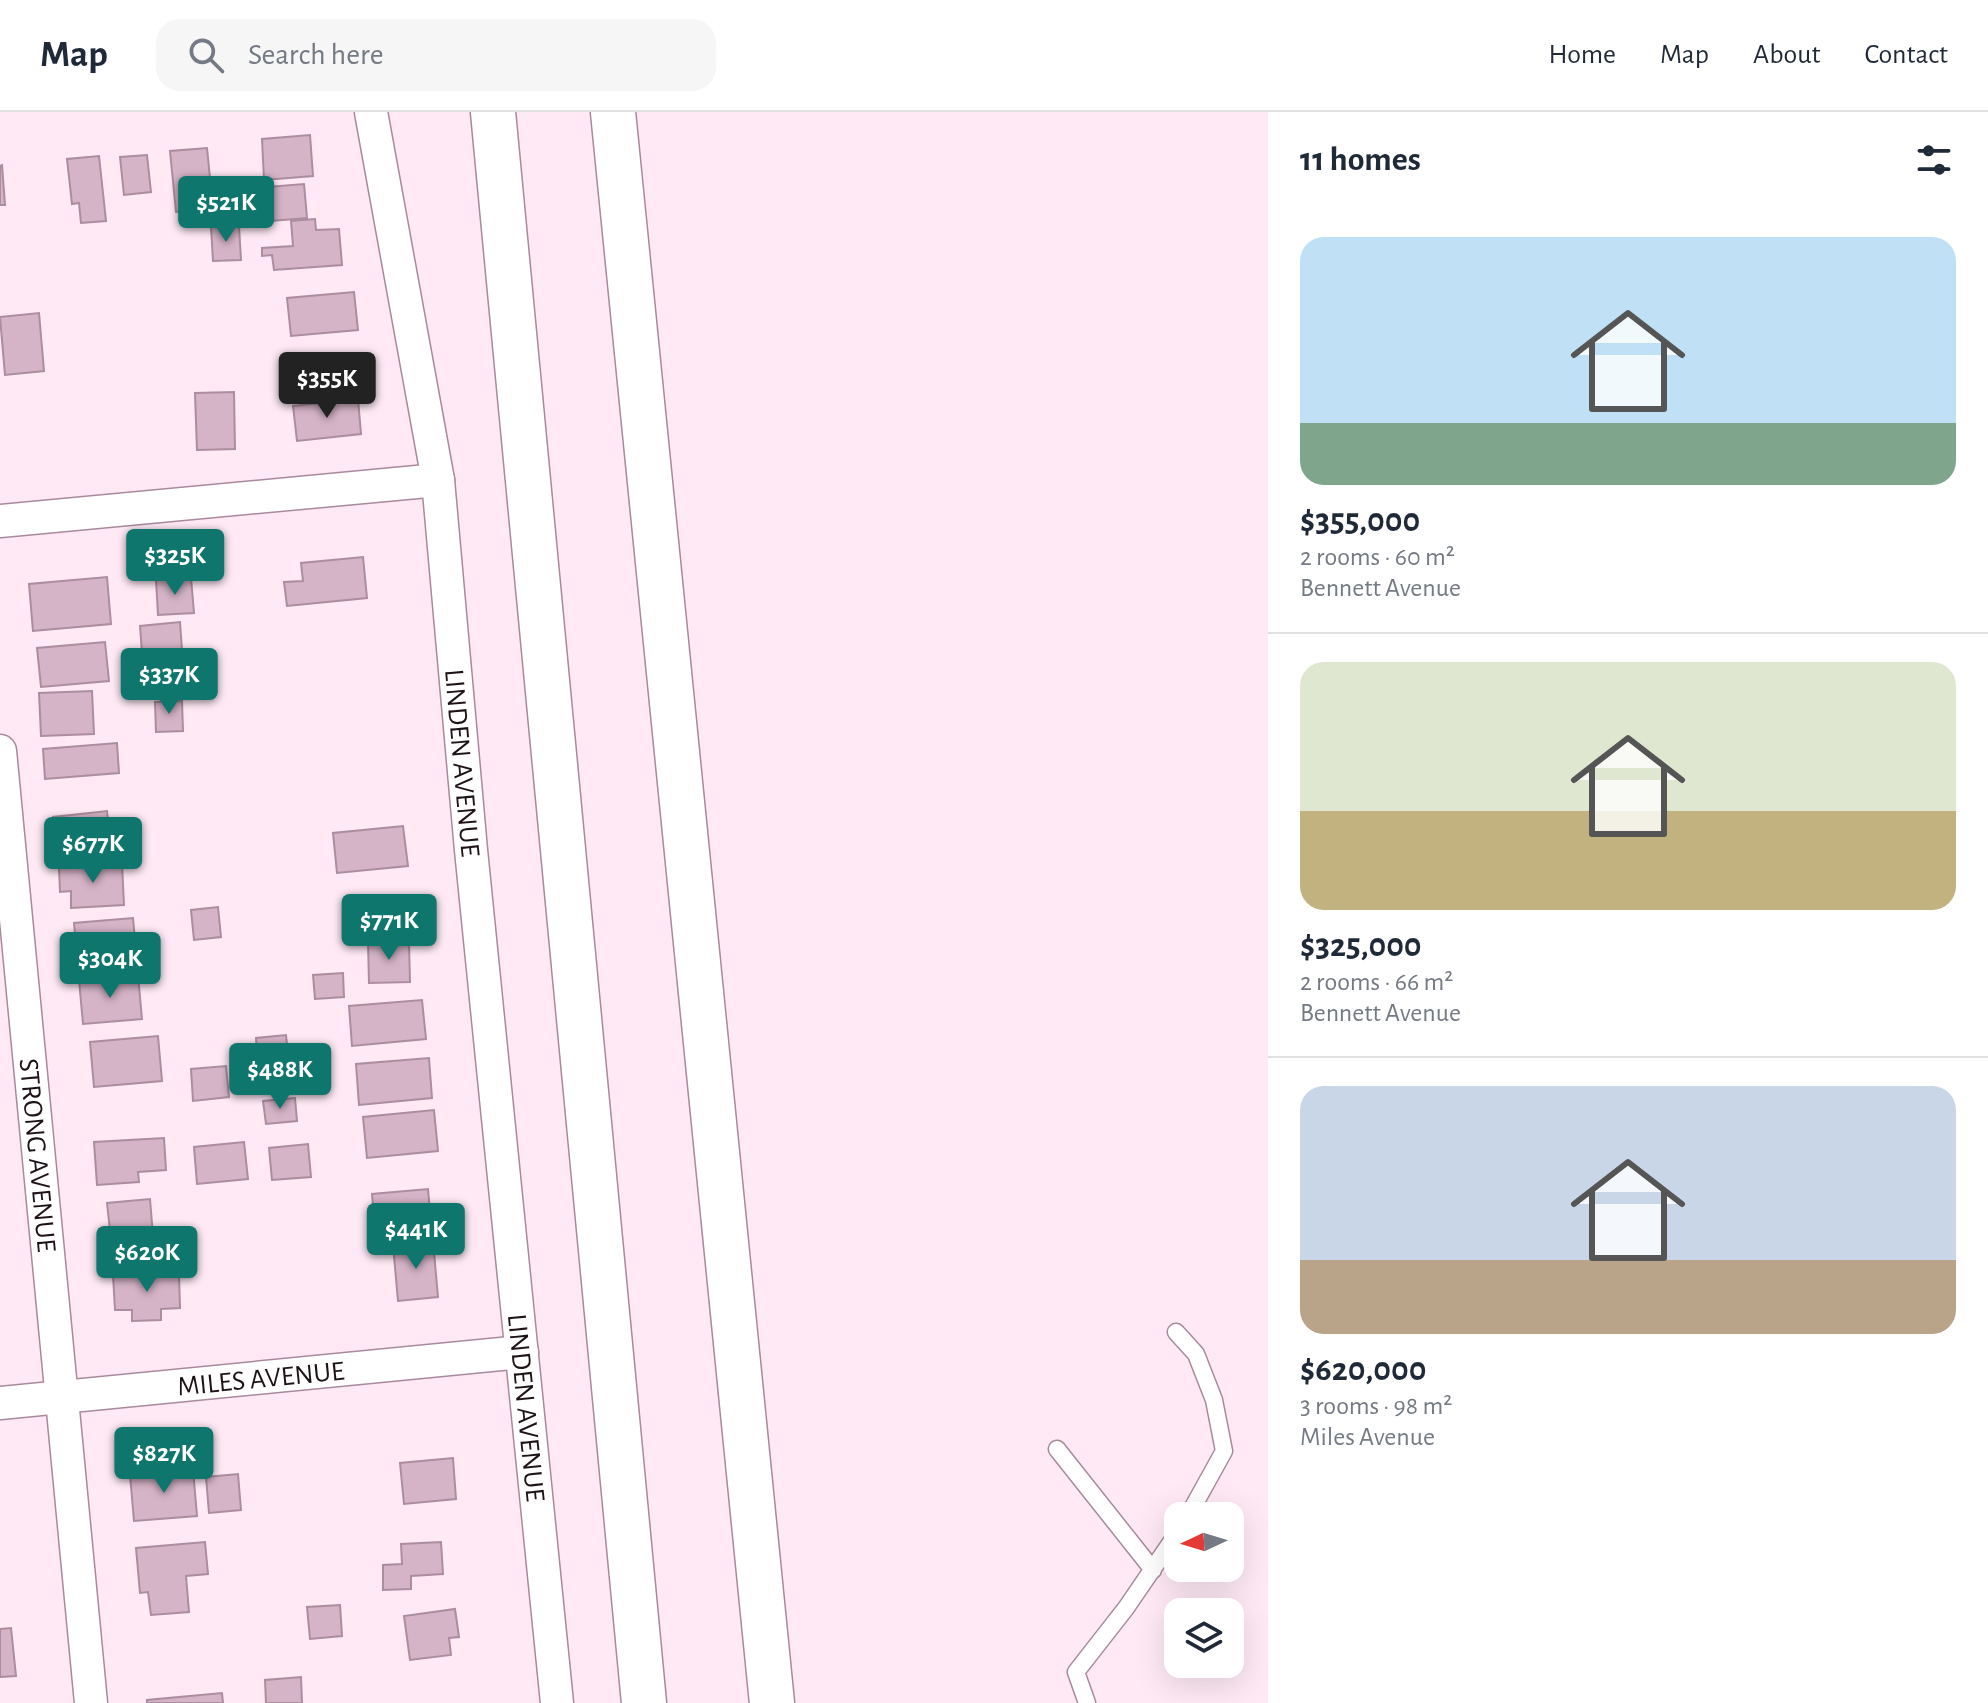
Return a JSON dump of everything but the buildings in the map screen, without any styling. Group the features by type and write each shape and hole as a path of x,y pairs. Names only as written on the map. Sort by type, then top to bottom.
{"highway":[{"path":"493,112 644,1703"},
{"path":"613,112 772,1703"}],"street":[{"name":"LINDEN AVENUE","path":"371,112 438,480 471,850 557,1703"},
{"path":"0,521 438,480"},
{"name":"STRONG AVENUE","path":"0,751 91,1703"},
{"name":"MILES AVENUE","path":"0,1403 522,1352"}],"lane":[{"path":"1176,1332 1196,1354 1214,1400 1224,1451 1196,1502"},
{"path":"1057,1449 1153,1570"},
{"path":"1087,1703 1076,1672 1164,1553"}]}
